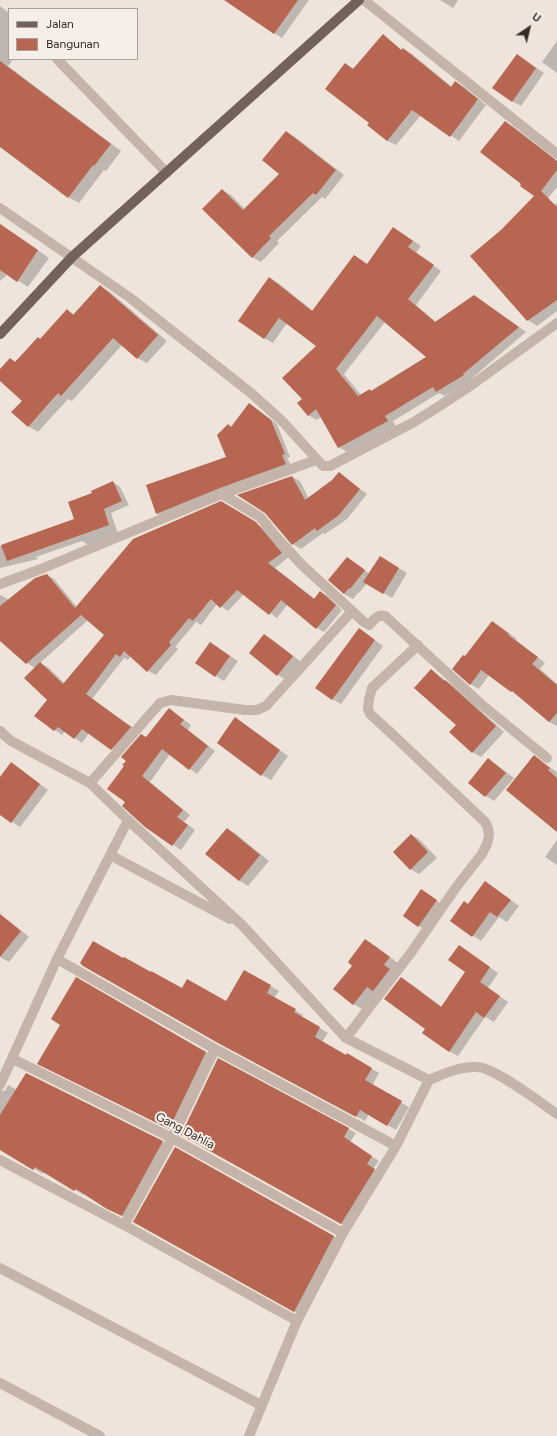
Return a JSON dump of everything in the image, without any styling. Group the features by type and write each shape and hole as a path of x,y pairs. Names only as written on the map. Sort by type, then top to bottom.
{"main road":[{"path":"0,334 72,257 359,0"}],"street":[{"path":"364,0 557,154"},
{"path":"59,60 166,173"},
{"path":"0,208 129,297 251,393 292,431 316,460 323,466 330,466 414,422 473,384 557,323"},
{"path":"0,584 41,569 222,494 316,460"},
{"path":"222,494 260,517 302,565 369,625 377,616 385,616 481,704 547,758"},
{"path":"90,783 156,707 165,701 171,700 245,710 257,710 263,707 286,685 352,611"},
{"path":"346,1038 410,954 457,886 482,854 489,836 488,828 485,822 370,714 368,709 372,688 418,645"},
{"path":"0,731 11,741 90,783 242,925 346,1038 429,1080 466,1068 485,1067 557,1114"},
{"path":"0,1085 57,960 128,820"},
{"path":"110,856 242,925"},
{"path":"57,960 215,1049 396,1146"},
{"path":"124,1225 172,1138 215,1049"},
{"name":"Gang Dahlia","path":"12,1059 172,1138 343,1233"},
{"path":"249,1436 297,1320 343,1233 396,1146 429,1080"},
{"path":"0,1160 124,1225 297,1320"},
{"path":"0,1268 262,1405"},
{"path":"0,1383 100,1436"}],"building":[{"path":"224,0 298,0 274,34"},
{"path":"383,34 401,50 403,48 451,87 455,81 478,99 450,137 412,110 387,141 367,125 369,123 325,89 345,63 353,69"},
{"path":"517,54 536,68 512,102 492,88"},
{"path":"0,61 111,144 68,198 0,147"},
{"path":"505,121 557,161 557,170 541,191 557,207 557,300 527,321 470,256 501,230 534,196 480,152"},
{"path":"286,131 336,170 316,195 313,193 269,236 271,238 252,258 202,209 222,189 243,210 279,174 262,160"},
{"path":"0,224 38,250 17,282 0,270"},
{"path":"393,227 413,241 408,247 434,265 408,299 435,322 474,295 519,327 463,374 464,375 436,392 433,387 385,416 388,421 338,448 316,409 308,416 297,403 302,399 282,378 316,346 279,318 264,339 238,321 269,277 312,311 354,255 367,264","holes":["377,316 426,357 371,391 370,389 358,396 336,369"]},
{"path":"100,285 158,335 137,359 113,338 61,396 58,393 28,427 11,412 22,401 0,381 0,369 10,358 15,362 38,337 40,339 67,309 73,315"},
{"path":"249,403 271,420 285,454 282,455 286,464 220,488 156,514 146,485 226,457 217,435 228,424 231,427"},
{"path":"339,472 360,489 339,515 317,531 315,528 292,545 265,513 237,495 292,476 305,500 332,480"},
{"path":"113,481 122,501 104,509 109,525 7,561 1,545 74,519 68,502 92,493 91,491"},
{"path":"221,501 256,522 282,553 268,563 314,599 320,591 336,605 316,629 281,600 269,615 237,590 220,608 211,599 193,621 189,618 169,642 171,645 147,672 124,651 120,657 116,654 86,694 131,727 111,750 82,729 74,739 58,727 54,731 34,716 47,700 24,678 40,662 63,684 104,635 81,615 26,664 0,641 0,606 35,578 47,574 75,608 133,539"},
{"path":"380,556 399,568 383,594 363,582"},
{"path":"347,557 365,570 350,589 349,588 344,594 328,580"},
{"path":"492,621 538,657 532,664 557,685 557,713 549,722 512,691 511,692 481,670 470,685 452,669 463,655 465,656"},
{"path":"359,628 375,640 332,700 315,688"},
{"path":"264,634 293,656 277,676 249,653"},
{"path":"210,642 230,656 215,677 195,663"},
{"path":"431,669 496,726 472,753 449,732 456,725 414,688"},
{"path":"169,708 184,720 180,724 208,746 189,770 162,749 142,776 183,810 177,817 188,825 172,846 145,827 122,806 125,802 107,789 124,766 122,765 126,761 121,757 141,734 146,737"},
{"path":"235,717 280,750 261,776 217,743"},
{"path":"534,755 550,768 548,770 557,778 557,832 506,790"},
{"path":"488,758 506,773 485,797 468,783"},
{"path":"11,762 40,784 11,823 0,815 0,777"},
{"path":"227,828 260,855 239,881 205,854"},
{"path":"411,834 428,852 410,870 393,852"},
{"path":"485,881 511,900 497,917 490,912 472,937 450,921 464,901 468,904"},
{"path":"421,889 437,900 418,927 403,916"},
{"path":"0,914 21,931 0,957"},
{"path":"365,939 390,957 384,965 390,969 373,991 367,987 353,1005 333,989 352,966 348,962"},
{"path":"93,941 182,988 187,979 226,1001 244,970 271,985 267,993 296,1009 294,1012 320,1027 315,1037 346,1055 347,1053 372,1068 365,1080 402,1101 387,1126 360,1110 356,1117 218,1043 83,966 80,963"},
{"path":"459,945 490,967 480,982 500,996 484,1018 476,1012 449,1052 422,1033 425,1029 384,999 401,977 441,1007 465,972 448,960"},
{"path":"76,977 206,1052 169,1129 37,1064 60,1025 51,1019"},
{"path":"218,1058 349,1128 344,1137 372,1156 367,1164 375,1169 341,1224 181,1135"},
{"path":"26,1073 163,1141 122,1216 107,1209 76,1189 74,1191 35,1167 33,1170 0,1150 0,1115"},
{"path":"175,1147 334,1236 294,1312 133,1222"}]}
